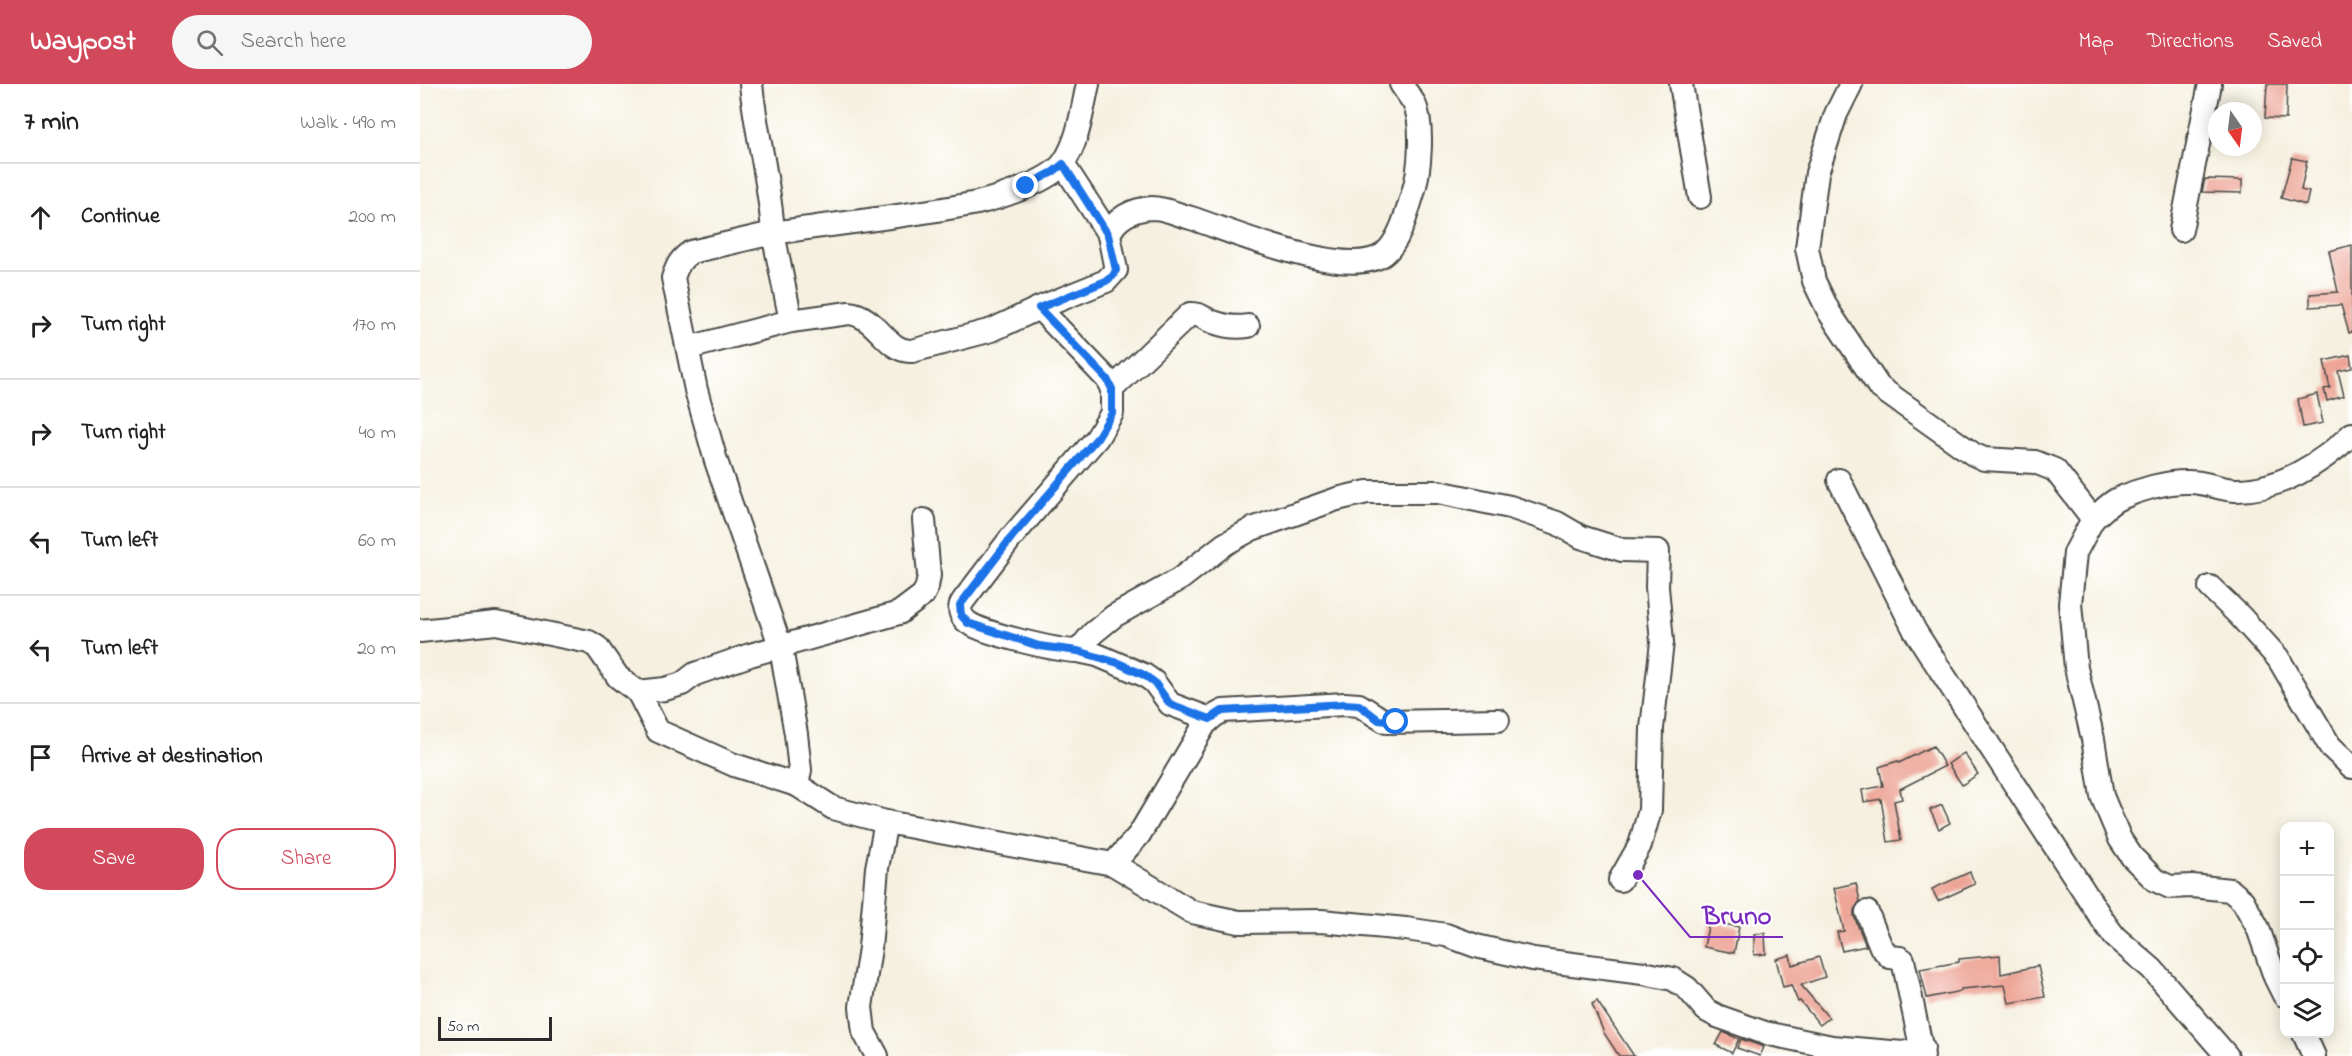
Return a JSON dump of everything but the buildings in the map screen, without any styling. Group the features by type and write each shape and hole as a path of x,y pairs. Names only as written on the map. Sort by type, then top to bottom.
{"street":[{"path":"751,84 755,124 771,199 773,232 791,321"},
{"path":"797,785 800,770 798,752 781,648 716,461 696,390 674,278 682,258 691,252 773,232 979,202 1026,186 1063,164 1078,126 1088,84"},
{"path":"1108,235 1112,226 1122,217 1154,208 1275,248 1322,258 1352,261 1370,260 1382,255 1392,246 1415,187 1419,125 1414,104 1401,84"},
{"path":"1681,84 1700,197"},
{"path":"1851,84 1836,114 1820,163 1807,248 1814,281 1829,312 1879,387 1930,425 1984,459 2035,462 2055,470 2093,519"},
{"path":"2181,230 2210,84"},
{"path":"688,348 791,321 838,314 857,314 880,330 898,348 906,351 992,330 1106,281 1113,276 1116,270 1108,235 1063,164"},
{"path":"1039,308 1107,379 1112,389 1112,413 1097,438 1011,538 960,605 961,615 968,623 1039,646 1097,655 1144,675 1154,682 1170,704 1210,719"},
{"path":"1112,389 1190,314 1196,313 1213,322 1238,328 1248,326"},
{"path":"2280,987 2258,928 2243,901 2230,890 2192,886 2170,887 2155,880 2143,870 2126,848 2102,796 2093,739 2076,668 2070,604 2075,553 2093,519 2117,500 2158,486 2190,482 2233,490 2279,482 2317,461 2341,445 2352,434"},
{"path":"1839,480 1915,631 2089,900 2115,938 2152,969 2227,1056"},
{"path":"1078,651 1093,633 1114,616 1180,579 1225,544 1252,529 1336,499 1367,492 1438,492 1510,507 1557,523 1581,537 1622,550 1658,551 1657,587 1662,642 1652,728 1650,810 1640,845 1620,880"},
{"path":"638,692 665,690 682,684 695,674 750,655 898,614 923,595 927,587 929,575 924,520"},
{"path":"2210,587 2278,658 2330,747 2352,767"},
{"path":"923,595 960,605"},
{"path":"420,631 496,622 589,642 597,647 618,677 638,692 658,731 734,765 797,785 832,808 886,822 1113,864 1192,912 1239,922 1321,921 1446,935 1476,946 1533,959 1673,979 1687,988 1706,1010 1717,1016 1774,1035 1832,1047 1903,1053 1923,1052 1903,960 1890,957 1881,947 1873,922 1867,912"},
{"path":"1113,864 1138,835 1210,719 1222,711 1345,704 1359,705 1386,722 1498,720"},
{"path":"877,1056 864,1032 861,1007 870,948 877,868 886,822"},
{"path":"2306,1038 2314,1056"}],"place":[{"name":"Bruno","path":"1638,875"}],"route":[{"path":"1026,186 1063,164 1108,235 1116,270 1113,276 1106,281 1039,308 1107,379 1112,389 1112,413 1097,438 1011,538 960,605 963,618 968,623 987,630 1039,646 1097,655 1118,663 1154,682 1170,704 1181,706 1210,719 1222,711 1345,704 1359,705 1379,720 1396,722"}]}
